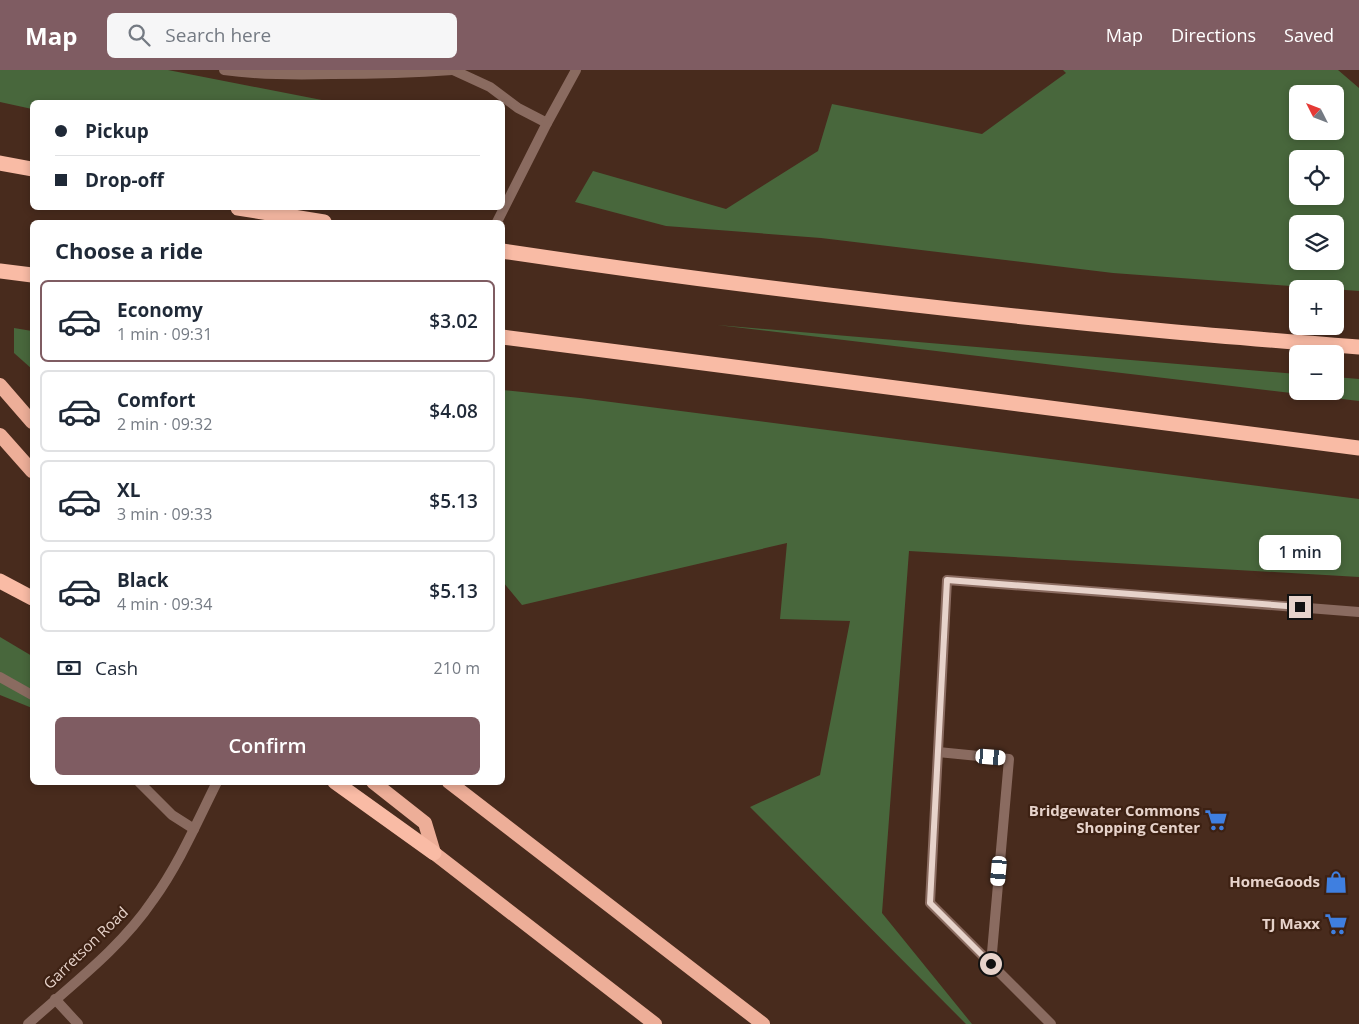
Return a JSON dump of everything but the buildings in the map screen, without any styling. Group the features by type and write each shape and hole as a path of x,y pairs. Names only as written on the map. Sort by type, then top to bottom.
{"highway":[{"path":"0,163 30,169"},
{"path":"250,210 312,220"},
{"path":"505,251 621,269 850,298 1166,331 1359,347"},
{"path":"0,271 30,276"},
{"path":"505,337 1359,448"},
{"path":"0,384 30,420"},
{"path":"0,435 30,469"},
{"path":"0,581 30,597"},
{"path":"339,785 434,853 655,1024"},
{"path":"377,785 426,823 434,853"},
{"path":"453,785 763,1024"}],"street":[{"path":"224,70 249,74 309,75 452,70 490,87 518,108 547,123"},
{"path":"505,206 576,70"},
{"path":"1051,1024 930,903 947,580 1359,612"},
{"path":"0,677 30,694"},
{"path":"938,752 1009,759 991,964"},
{"path":"142,785 172,815 194,829"},
{"name":"Garretson Road","path":"28,1024 96,963 136,922 153,901 216,785"},
{"path":"55,999 78,1024"}],"green space":[{"path":"0,70 168,70 322,100 30,100 30,109 0,102"},
{"path":"1063,70 1338,70 1359,88 1359,291 1344,290 1344,280 1289,280 1289,286 1113,273 821,238 666,226 575,202 593,171 726,209 818,151 832,104 982,134 1066,73"},
{"path":"717,325 1289,373 1289,393"},
{"path":"14,328 30,331 30,367 14,353"},
{"path":"1344,378 1359,379 1359,401 1344,399"},
{"path":"505,390 580,398 1359,499 1359,577 909,551 882,913 972,1024 966,1024 750,807 820,775 850,621 780,619 787,543 522,605 505,584"},
{"path":"0,637 30,655 30,707 0,695"}],"place":[{"name":"Bridgewater Commons Shopping Center","path":"1216,820"},
{"name":"HomeGoods","path":"1336,882"},
{"name":"TJ Maxx","path":"1336,924"}],"route":[{"path":"991,964 930,903 947,580 1300,607"}]}
